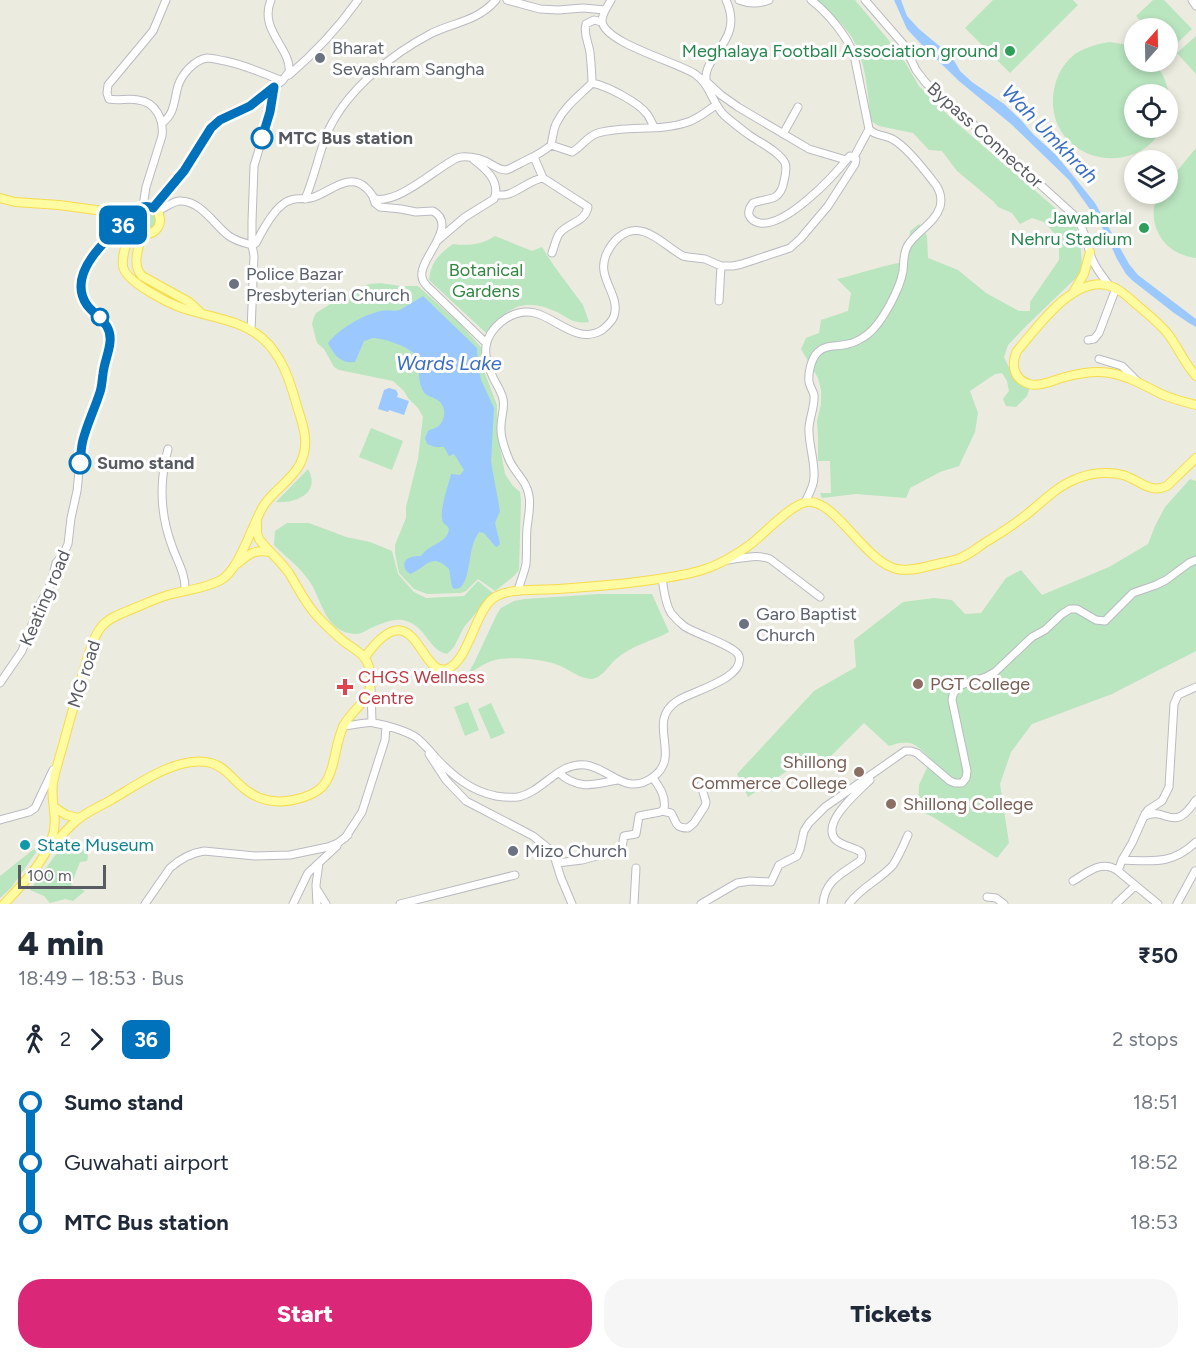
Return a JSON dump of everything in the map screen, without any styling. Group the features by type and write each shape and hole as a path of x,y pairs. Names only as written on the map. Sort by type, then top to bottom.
{"main road":[{"path":"0,198 15,202 59,205 133,220"},
{"path":"143,206 156,210 161,219 157,230 150,234 142,234 135,230 133,220 138,209 143,206"},
{"name":"MG road","path":"4,904 43,859 54,831 53,783 94,638 100,627 119,614 225,577 238,558 269,499 300,465 304,450 303,421 285,369 273,348 251,331 200,312 184,309 138,285 125,274 123,258 133,220"},
{"path":"142,234 136,258 138,271 142,276 189,302 200,312"},
{"path":"1090,252 1084,274 1074,291 1017,351 1013,366 1018,377 1035,385 1076,374 1098,372 1116,374 1179,401 1196,405"},
{"path":"1074,291 1093,285 1112,287"},
{"name":"Bypass Connector","path":"1112,287 1160,325 1196,376"},
{"path":"365,657 382,637 396,631 403,631 409,634 437,668 448,669 457,662 483,612 498,595 518,591 590,587 662,579 707,569 751,544 779,519 805,502 816,502 828,509 868,551 886,565 904,570 914,569 948,562 969,554 1010,528 1054,492 1076,479 1099,473 1111,473 1122,475 1148,488 1161,488 1167,486 1196,458"},
{"path":"43,859 79,818 173,766 205,762 219,766 246,790 262,799 277,801 304,797 317,791 327,780 343,726 364,700 369,689 370,672 365,657 342,641 317,616 301,595 289,573 259,539 257,519"},
{"path":"230,570 248,554 260,550 270,552"},
{"path":"54,807 66,815 79,818"}],"street":[{"path":"143,206 146,187 162,136 162,123 156,110 149,103 141,100 109,99 106,93 108,85 153,31 166,0"},
{"path":"271,0 267,13 270,24 290,67 282,80"},
{"path":"156,210 211,128 220,120 250,106 274,87 322,45 358,0"},
{"path":"305,199 335,118 366,79 399,53 433,33 471,19 496,0"},
{"path":"507,0 540,9 605,10"},
{"path":"573,0 583,8"},
{"path":"518,591 526,564 530,497 527,486 510,463 503,441 501,425 504,403 488,365 486,353 486,342 491,332 504,320 523,312 540,314 574,332 599,332 605,328 614,317 615,310 611,291 605,280 603,261 615,240 629,231 645,231 682,256 705,259 721,266 742,264 794,246 828,206 856,159 815,152 730,102 691,71 622,42 604,27 602,22 611,0"},
{"path":"726,0 731,13 729,36 709,66 706,83 716,105 731,121 774,152 786,165 784,180 778,194 773,198 753,203 748,213 751,219 756,223 770,223 805,202 850,159 869,129"},
{"path":"739,0 761,3 769,0"},
{"path":"805,502 814,476 809,436 814,406 814,393 809,383 813,359 819,351 826,347 849,344 867,336 876,327 886,313 903,273 905,250 936,215 941,201 936,185 902,145 891,138 877,135 869,129 850,44 811,0"},
{"name":"Bypass Connector","path":"865,0 898,37 926,83 1076,217 1082,224 1097,267 1112,287"},
{"path":"1192,0 1196,6"},
{"path":"252,245 256,243 261,232 283,204 289,200 318,195 340,183 351,182 363,185 378,200 388,199 458,158 466,157 485,161 504,170 534,157 551,145 558,119 592,83 591,56 585,27 594,20 602,22"},
{"path":"162,123 171,115 178,86 184,73 197,61 205,58 240,64 282,80"},
{"path":"592,83 626,97 648,115 654,127"},
{"path":"251,331 254,166 270,112 274,87"},
{"path":"551,145 572,152 590,136 596,134 621,129 672,127 695,119 716,105"},
{"path":"783,134 798,107"},
{"path":"534,157 543,178 589,208 581,219 561,232 552,254"},
{"path":"438,241 465,217 494,199 496,189 491,176 472,158"},
{"path":"496,194 505,196 543,178"},
{"path":"373,196 375,204 380,207 437,213 442,224 438,241 422,270 423,282 486,342"},
{"path":"156,210 175,202 188,203 201,210 232,238 252,245"},
{"name":"Keating road","path":"0,683 22,651 39,606 51,583 56,563 68,544 82,441 101,389 110,347 108,325 88,306 85,300 82,288 85,270 95,252 123,225 133,220"},
{"path":"719,301 721,266"},
{"path":"1088,340 1094,339 1099,333 1112,287"},
{"path":"1099,360 1122,366 1138,382"},
{"path":"168,449 161,484 163,512 172,546 184,575 185,591"},
{"path":"724,560 765,557 820,597"},
{"path":"701,904 737,883 771,882 779,865 799,853 804,831 816,816 903,752 911,751 920,755 950,781 962,783 967,771 952,700 958,687 995,672 1066,611 1077,609 1096,620 1105,621 1133,593 1167,580 1196,560"},
{"path":"343,726 372,722 407,733 418,739 454,776 469,786 486,794 506,798 520,797 532,792 569,767 578,765 594,767 617,780 635,784 653,778 665,763 662,725 666,711 677,701 693,692 733,674 739,662 736,651 729,646 695,632 676,618 670,611 662,579"},
{"path":"371,682 372,722"},
{"path":"1118,871 1144,816 1148,810 1162,801 1169,787 1173,711 1176,699 1178,695 1196,687"},
{"path":"293,904 306,875 348,835 362,812 385,740 386,726"},
{"path":"423,744 446,780 462,798 471,805 539,840 548,848 557,863 572,904"},
{"path":"0,820 29,812 35,808 61,752"},
{"path":"823,904 825,893 835,878 861,860 862,856 858,849 835,839 834,821 837,814 882,767"},
{"path":"559,773 565,779 580,785 617,780"},
{"path":"653,778 664,795 665,806 662,811"},
{"path":"557,863 582,860 619,850 622,847 624,836 636,834 639,816 662,811 671,813 675,824 688,828 705,806 701,785"},
{"path":"1144,816 1152,814 1179,818 1196,800"},
{"path":"145,904 175,863 197,852 290,855 328,847 348,835"},
{"path":"849,904 857,894 893,864 909,835"},
{"path":"1122,860 1169,860 1178,857 1196,843"},
{"path":"317,904 316,885 319,863"},
{"path":"1073,882 1093,870 1106,865 1111,866 1158,904"},
{"path":"634,904 636,868"},
{"path":"1178,904 1195,871"},
{"path":"400,904 515,875"},
{"path":"316,885 326,904"},
{"path":"1116,904 1135,886"},
{"path":"987,897 996,898 1004,904"}],"green space":[{"path":"815,0 855,0 891,43 919,86 952,119 1076,226 1080,240 1082,265 1078,276 1008,345 1004,357 1014,375 1030,387 1027,396 1016,407 1006,406 1003,399 1009,391 1002,373 995,374 970,391 978,413 975,432 959,466 940,472 910,488 906,498 856,494 822,498 820,493 831,493 830,461 818,461 817,421 821,390 818,378 801,349 806,338 819,333 821,320 848,311 851,293 837,279 908,262 910,231 919,224 927,236 928,258 958,270 986,293 1019,311 1030,311 1030,302 1059,260 1059,247 1055,234 1044,222 1032,218 1020,224 1012,213 998,207 957,171 942,151 929,150 913,133 879,126 871,121 865,76 855,42 840,22"},
{"name":"Meghalaya Football Association ground","path":"993,0 1073,0 1078,5 1010,73 965,28"},
{"path":"1153,0 1164,0 1192,29 1178,42 1178,18 1138,18 1136,16"},
{"path":"1196,36 1196,74 1178,54"},
{"path":"1110,42 1124,44 1124,72 1161,72 1166,84 1124,84 1124,138 1156,138 1141,150 1124,150 1124,157 1100,157 1077,148 1061,131 1053,108 1055,84 1066,62 1083,49"},
{"path":"1196,148 1196,258 1169,247 1156,229 1154,222 1155,204 1178,204 1178,170"},
{"path":"147,210 154,213 157,220 154,227 147,230 140,227 137,220 140,213"},
{"name":"Botanical Gardens","path":"495,236 532,251 542,247 583,305 589,322 577,322 547,308 527,305 510,310 486,333 429,280 436,259 453,244 474,244"},
{"path":"369,284 418,286 461,325 481,347 481,363 497,405 497,431 505,474 520,492 521,501 519,570 495,591 478,579 461,593 427,594 414,589 399,573 395,545 406,518 406,507 418,459 423,417 404,391 393,381 334,367 324,349 317,343 312,324 316,313 335,301"},
{"path":"371,428 403,441 392,470 359,457"},
{"path":"308,469 311,484 305,495 292,501 276,502"},
{"path":"1190,479 1196,481 1196,651 1112,694 1032,724 1011,752 1000,784 1009,843 997,858 933,817 918,810 919,785 931,759 913,744 903,743 889,746 864,723 824,763 814,753 748,797 737,774 814,691 856,667 854,640 903,602 934,598 952,600 965,614 981,613 1006,578 1021,570 1042,595 1109,567 1148,544 1165,507"},
{"path":"287,523 309,523 392,551 398,574 414,592 426,598 464,596 478,581 493,593 464,627 454,647 447,654 436,648 415,625 404,620 389,621 358,634 346,632 331,622 306,577 274,545 275,531"},
{"path":"599,594 652,594 669,632 628,651 599,676 592,679 552,663 518,658 491,661 467,675 501,608 514,601 525,599"},
{"path":"468,702 479,730 465,736 454,707"},
{"path":"491,703 505,733 491,739 478,709"},
{"path":"44,841 11,888 0,898 0,876"},
{"path":"62,846 80,848 87,852 87,861 80,862 71,885 85,891 73,901 65,899 50,903 44,896 30,890"}],"water":[{"path":"894,0 901,0 907,16 943,49 960,71 1004,104 1055,154 1095,203 1129,264 1138,275 1196,319 1196,327 1174,313 1126,274 1105,232 1069,180 1011,124 959,81 922,45 907,29"},
{"name":"Wards Lake","path":"423,296 477,348 481,380 494,408 491,462 500,511 495,523 500,544 495,546 484,533 479,532 475,539 464,583 460,588 454,589 449,569 438,561 429,562 410,574 404,564 409,558 421,556 448,534 449,529 442,518 444,498 451,474 460,475 464,470 454,454 449,456 444,447 427,444 425,438 428,431 440,425 443,419 442,405 424,392 416,356 409,349 390,341 372,338 364,341 355,362 346,362 338,358 328,343 345,327 359,319 381,311 400,310"},
{"path":"389,388 396,390 397,397 409,401 404,415 378,409 384,390"}],"bus line":[{"name":"36","path":"80,463 82,441 101,389 111,339 108,325 88,306 83,296 83,279 89,260 132,218 138,209 143,206 153,208 184,171 211,128 220,120 250,106 274,87 270,112 262,138"}],"place":[{"name":"Meghalaya Football Association ground","path":"1010,51"},
{"name":"Bharat Sevashram Sangha","path":"320,58"},
{"name":"MTC Bus station","path":"262,138"},
{"name":"Jawaharlal Nehru Stadium","path":"1144,228"},
{"name":"Police Bazar Presbyterian Church","path":"234,284"},
{"name":"Sumo stand","path":"80,463"},
{"name":"Garo Baptist Church","path":"744,624"},
{"name":"PGT College","path":"918,684"},
{"name":"CHGS Wellness Centre","path":"345,687"},
{"name":"Shillong Commerce College","path":"859,772"},
{"name":"Shillong College","path":"891,804"},
{"name":"State Museum","path":"25,845"},
{"name":"Mizo Church","path":"513,851"}],"water label":[{"name":"Wah Umkhrah","path":"1050,134"}]}
